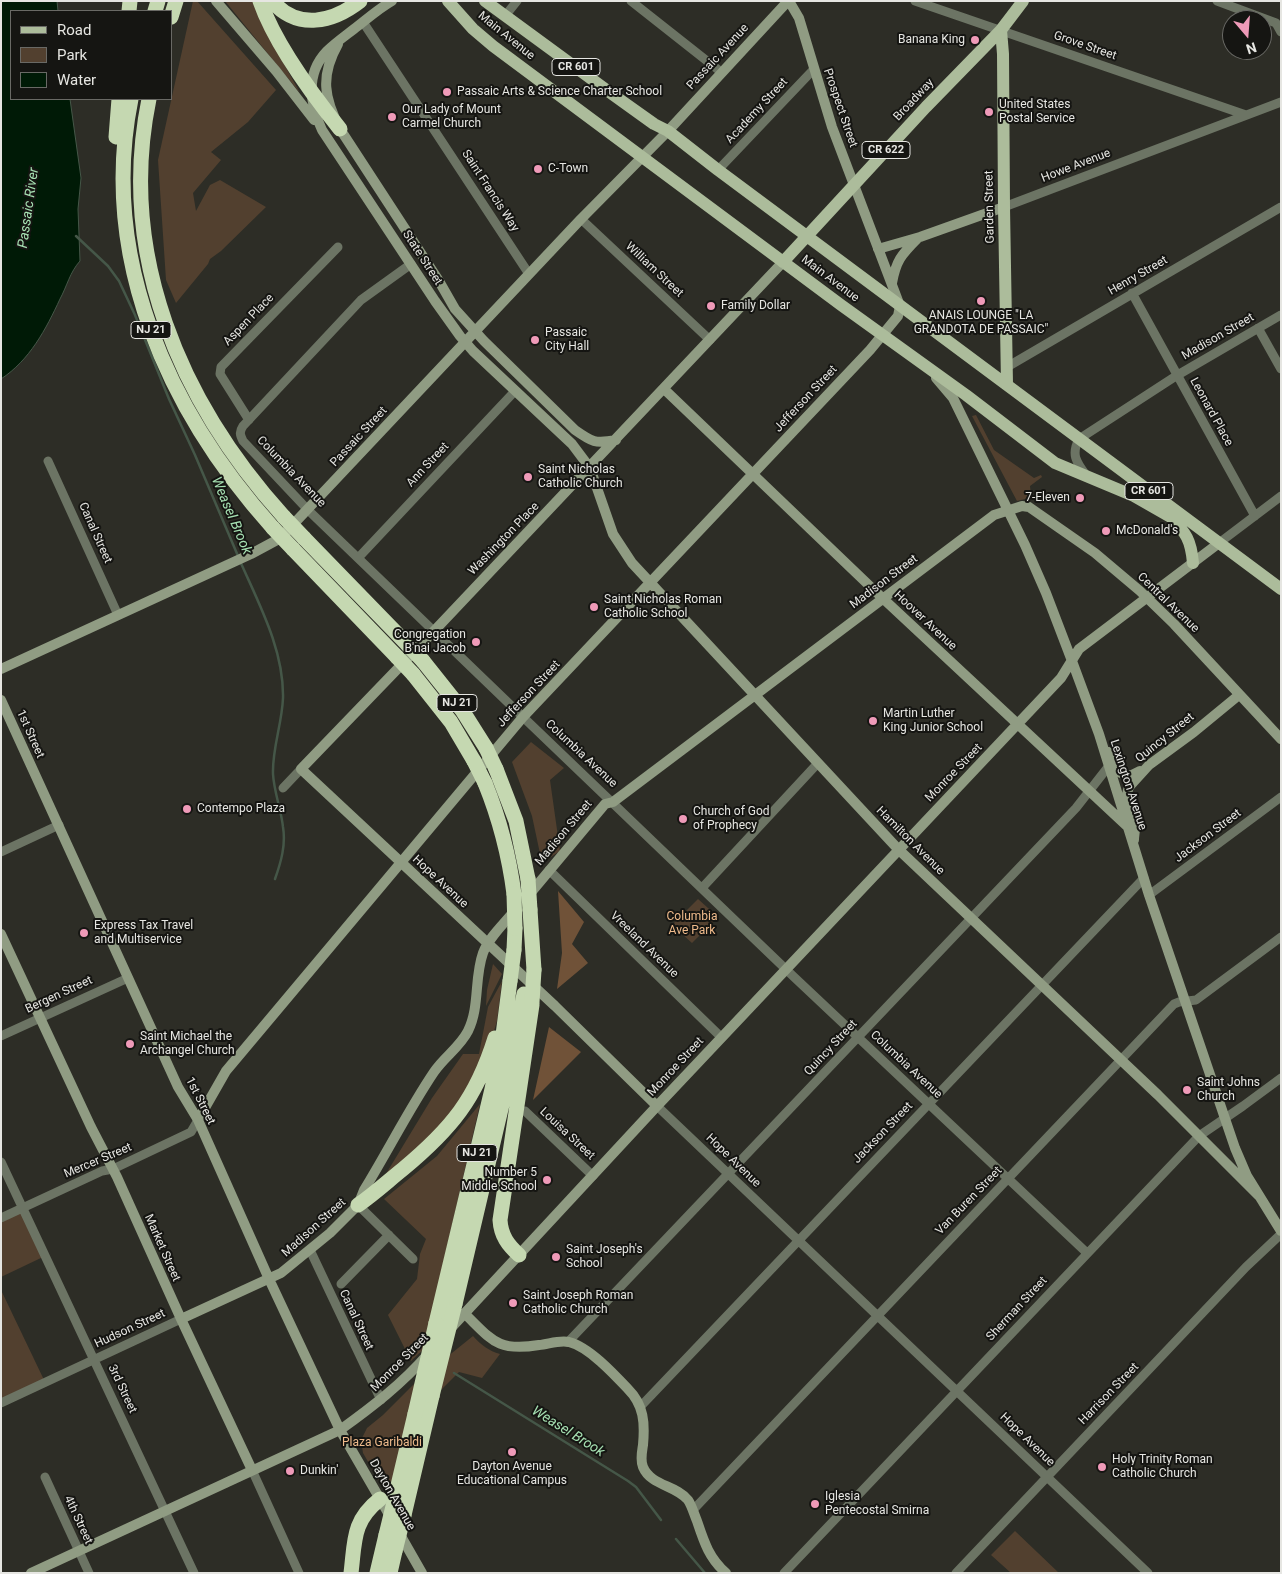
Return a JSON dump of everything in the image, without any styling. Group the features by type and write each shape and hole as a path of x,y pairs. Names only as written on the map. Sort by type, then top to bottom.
{"highway":[{"path":"172,14 176,1"},
{"path":"260,1 272,29 311,90 340,129"},
{"path":"272,1 290,15 317,20 335,17 360,1"},
{"path":"119,100 114,170 115,200 124,245 138,288"},
{"name":"NJ 21","path":"131,100 124,141 124,200 128,245 138,288 158,350 186,409 222,465 248,500 398,657 451,722 474,760 494,804 505,841 514,894 514,950 503,1035 415,1414 388,1498 386,1535 377,1573"},
{"name":"NJ 21","path":"149,100 142,136 140,199 144,242 159,304 182,364 211,420 247,473 284,517 423,661 462,710 486,748 496,769 516,821 528,879 531,968 528,998 505,1092 459,1308 432,1396 390,1573"},
{"path":"358,1205 435,1142 451,1125 464,1106 486,1062 510,981"},
{"path":"519,1255 511,1248 503,1235 500,1220 528,998"},
{"path":"351,1573 355,1539 360,1521 365,1512 388,1498"}],"main road":[{"path":"216,1 276,71 322,130"},
{"name":"Main Avenue","path":"448,1 473,29 492,46 1055,463 1134,496 1218,542"},
{"name":"Main Avenue","path":"485,1 654,124 668,131 806,236 1281,588"},
{"name":"Passaic Avenue","path":"668,131 788,1"},
{"name":"Prospect Street","path":"788,1 799,18 832,127 900,306"},
{"name":"Broadway","path":"783,262 926,107 1001,30 1023,1"},
{"name":"State Street","path":"388,2 327,51 320,59 311,90 314,110 322,130 435,301 466,342 572,444 590,468"},
{"name":"Garden Street","path":"1001,30 1003,54 1007,384"},
{"name":"State Street","path":"345,36 333,53 326,72 325,81 328,101 340,129 455,309 475,332 575,430 588,439 600,443 616,440"},
{"name":"Passaic Street","path":"1,669 234,562 277,540 308,510 529,274 668,131"},
{"name":"Howe Avenue","path":"878,250 1004,207"},
{"path":"892,285 895,266 901,255 920,237"},
{"name":"Washington Place","path":"301,769 590,468 783,262"},
{"name":"Jefferson Street","path":"198,1120 226,1071 523,717 883,336 898,316 900,306"},
{"name":"Lexington Avenue","path":"919,361 945,387 953,398 1046,593 1094,719 1108,767 1134,841 1149,895 1240,1161 1281,1233"},
{"name":"Hoover Avenue","path":"664,389 883,598 1128,827"},
{"name":"Hamilton Avenue","path":"590,468 613,534 632,563 652,582 754,695 898,849 1042,985 1259,1196"},
{"name":"Madison Street","path":"269,1279 281,1273 310,1250 358,1205 369,1182 435,1071 469,1030 474,1014 479,967 488,943 605,804 613,802 994,515 1022,506"},
{"name":"Central Avenue","path":"1022,506 1029,507 1095,553 1148,598 1281,739"},
{"path":"1171,516 1182,528 1190,543 1193,563"},
{"name":"Monroe Street","path":"31,1573 340,1430 381,1400 412,1372 459,1308 519,1255 721,1037 1061,678 1079,648 1148,598 1218,542"},
{"name":"Quincy Street","path":"1134,841 1135,826 1127,791 1128,787 1149,765 1194,732 1239,695"},
{"name":"1st Street","path":"1,700 178,1087 198,1120 269,1279 340,1430"},
{"path":"1094,719 1121,773 1130,776 1142,771 1149,765"},
{"name":"Hope Avenue","path":"301,769 488,943 657,1106"},
{"name":"Market Street","path":"1,934 91,1127 113,1169 180,1319 252,1470"},
{"name":"Hudson Street","path":"180,1319 269,1279"},
{"path":"459,1308 490,1338 510,1347 518,1348 568,1342 583,1348 628,1388 640,1406 645,1421 641,1459 645,1471 653,1479 686,1498 693,1510 708,1552 718,1566 726,1573"},
{"name":"Dayton Avenue","path":"340,1430 388,1498 422,1573"}],"street":[{"path":"505,16 517,1"},
{"path":"631,1 722,72"},
{"name":"Grove Street","path":"915,1 1246,115"},
{"path":"1217,1 1276,24 1281,32"},
{"name":"Saint Francis Way","path":"363,22 529,274"},
{"name":"Academy Street","path":"718,170 814,69"},
{"name":"Howe Avenue","path":"1004,207 1281,102"},
{"name":"Henry Street","path":"1007,367 1281,207"},
{"name":"William Street","path":"582,219 710,340"},
{"name":"Aspen Place","path":"249,420 220,374 221,368 338,247"},
{"name":"Columbia Avenue","path":"411,264 361,300 240,430 240,436 243,441 308,510 359,556 523,717 858,1038 1087,1253"},
{"name":"Leonard Place","path":"1132,293 1176,376 1255,516"},
{"name":"Madison Street","path":"1079,439 1176,376 1281,315"},
{"path":"1258,328 1281,368"},
{"name":"Ann Street","path":"359,556 515,391"},
{"path":"1079,439 1075,447 1075,457 1079,466 1088,477"},
{"name":"Canal Street","path":"48,461 118,614"},
{"name":"Monroe Street","path":"1218,542 1281,496"},
{"path":"702,888 818,763"},
{"name":"Quincy Street","path":"568,1342 1076,808 1108,767"},
{"name":"Washington Place","path":"283,788 301,769"},
{"name":"Jackson Street","path":"1149,895 1281,797"},
{"path":"1,852 58,826"},
{"name":"Vreeland Avenue","path":"549,870 721,1037"},
{"name":"Jackson Street","path":"640,1406 1144,878"},
{"name":"Van Buren Street","path":"693,1510 1174,1004 1196,1000 1281,937"},
{"name":"Bergen Street","path":"1,1036 128,978"},
{"name":"Sherman Street","path":"784,1573 1199,1136 1281,1078"},
{"name":"Hope Avenue","path":"657,1106 877,1316 958,1390 1148,1573"},
{"name":"Louisa Street","path":"525,1111 593,1176"},
{"name":"Mercer Street","path":"1,1218 102,1171 113,1169 191,1132 198,1120"},
{"name":"3rd Street","path":"1,1162 194,1573"},
{"path":"358,1205 413,1259"},
{"name":"Harrison Street","path":"956,1573 1281,1233"},
{"path":"341,1284 389,1236"},
{"name":"Canal Street","path":"310,1250 381,1400"},
{"name":"Hudson Street","path":"1,1403 180,1319"},
{"name":"Market Street","path":"252,1470 299,1573"},
{"name":"4th Street","path":"45,1477 89,1573"}],"green space":[{"path":"193,1 197,1 276,90 248,122 211,152 221,160 193,193 196,211 210,185 220,180 266,207 221,251 210,259 176,303 166,280 158,160"},
{"path":"225,1 255,1 263,26 300,93"},
{"path":"976,415 994,450 1034,478 1041,475 1042,477 1030,486 1031,495 1025,499 1017,501 972,416"},
{"path":"531,742 564,768 550,780 560,851 542,863 532,816 512,762"},
{"name":"Columbia Ave Park","path":"698,899 718,917 692,943 672,925"},
{"path":"493,964 502,974 486,1006 487,990"},
{"path":"502,981 497,1021 487,1054 452,1119 378,1187 432,1098 463,1054 479,1054 488,1007"},
{"path":"480,1104 423,1350 411,1361 388,1315 417,1279 420,1254 426,1239 384,1199 437,1156"},
{"path":"21,1208 43,1257 1,1277 1,1217"},
{"path":"1,1290 45,1382 1,1402"},
{"name":"Plaza Garibaldi","path":"473,1336 485,1347 500,1354 482,1378 459,1372 408,1423 389,1498 363,1453 361,1440 367,1428 416,1382"},
{"path":"1015,1531 1059,1573 1011,1573 991,1555"}],"shaded area":[{"path":"558,891 584,922 572,944 588,963 557,989 562,953"},
{"path":"549,1027 581,1052 533,1100"}],"water":[{"name":"Passaic River","path":"1,1 57,1 58,10 10,10 10,100 70,100 81,178 78,209 80,261 71,274 49,321 36,343 20,363 1,379"}],"waterway":[{"name":"Weasel Brook","path":"76,236 108,266 119,281 238,556"},
{"name":"Weasel Brook","path":"240,561 269,628 275,645 282,680 283,698 273,774 284,840 281,860 275,879"},
{"name":"Weasel Brook","path":"454,1373 628,1481 636,1487 661,1520"},
{"name":"Weasel Brook","path":"676,1539 705,1573"}],"place":[{"name":"Banana King","path":"975,40"},
{"name":"Passaic Arts & Science Charter School","path":"447,92"},
{"name":"United States Postal Service","path":"989,112"},
{"name":"Our Lady of Mount Carmel Church","path":"392,117"},
{"name":"C-Town","path":"538,169"},
{"name":"ANAIS LOUNGE \"LA GRANDOTA DE PASSAIC\"","path":"981,301"},
{"name":"Family Dollar","path":"711,306"},
{"name":"Passaic City Hall","path":"535,340"},
{"name":"Saint Nicholas Catholic Church","path":"528,477"},
{"name":"7-Eleven","path":"1080,498"},
{"name":"McDonald's","path":"1106,531"},
{"name":"Saint Nicholas Roman Catholic School","path":"594,607"},
{"name":"Congregation B'nai Jacob","path":"476,642"},
{"name":"Martin Luther King Junior School","path":"873,721"},
{"name":"Contempo Plaza","path":"187,809"},
{"name":"Church of God of Prophecy","path":"683,819"},
{"name":"Express Tax Travel and Multiservice","path":"84,933"},
{"name":"Saint Michael the Archangel Church","path":"130,1044"},
{"name":"Saint Johns Church","path":"1187,1090"},
{"name":"Number 5 Middle School","path":"547,1180"},
{"name":"Saint Joseph's School","path":"556,1257"},
{"name":"Saint Joseph Roman Catholic Church","path":"513,1303"},
{"name":"Dayton Avenue Educational Campus","path":"512,1452"},
{"name":"Holy Trinity Roman Catholic Church","path":"1102,1467"},
{"name":"Dunkin'","path":"290,1471"},
{"name":"Iglesia Pentecostal Smirna","path":"815,1504"}]}
